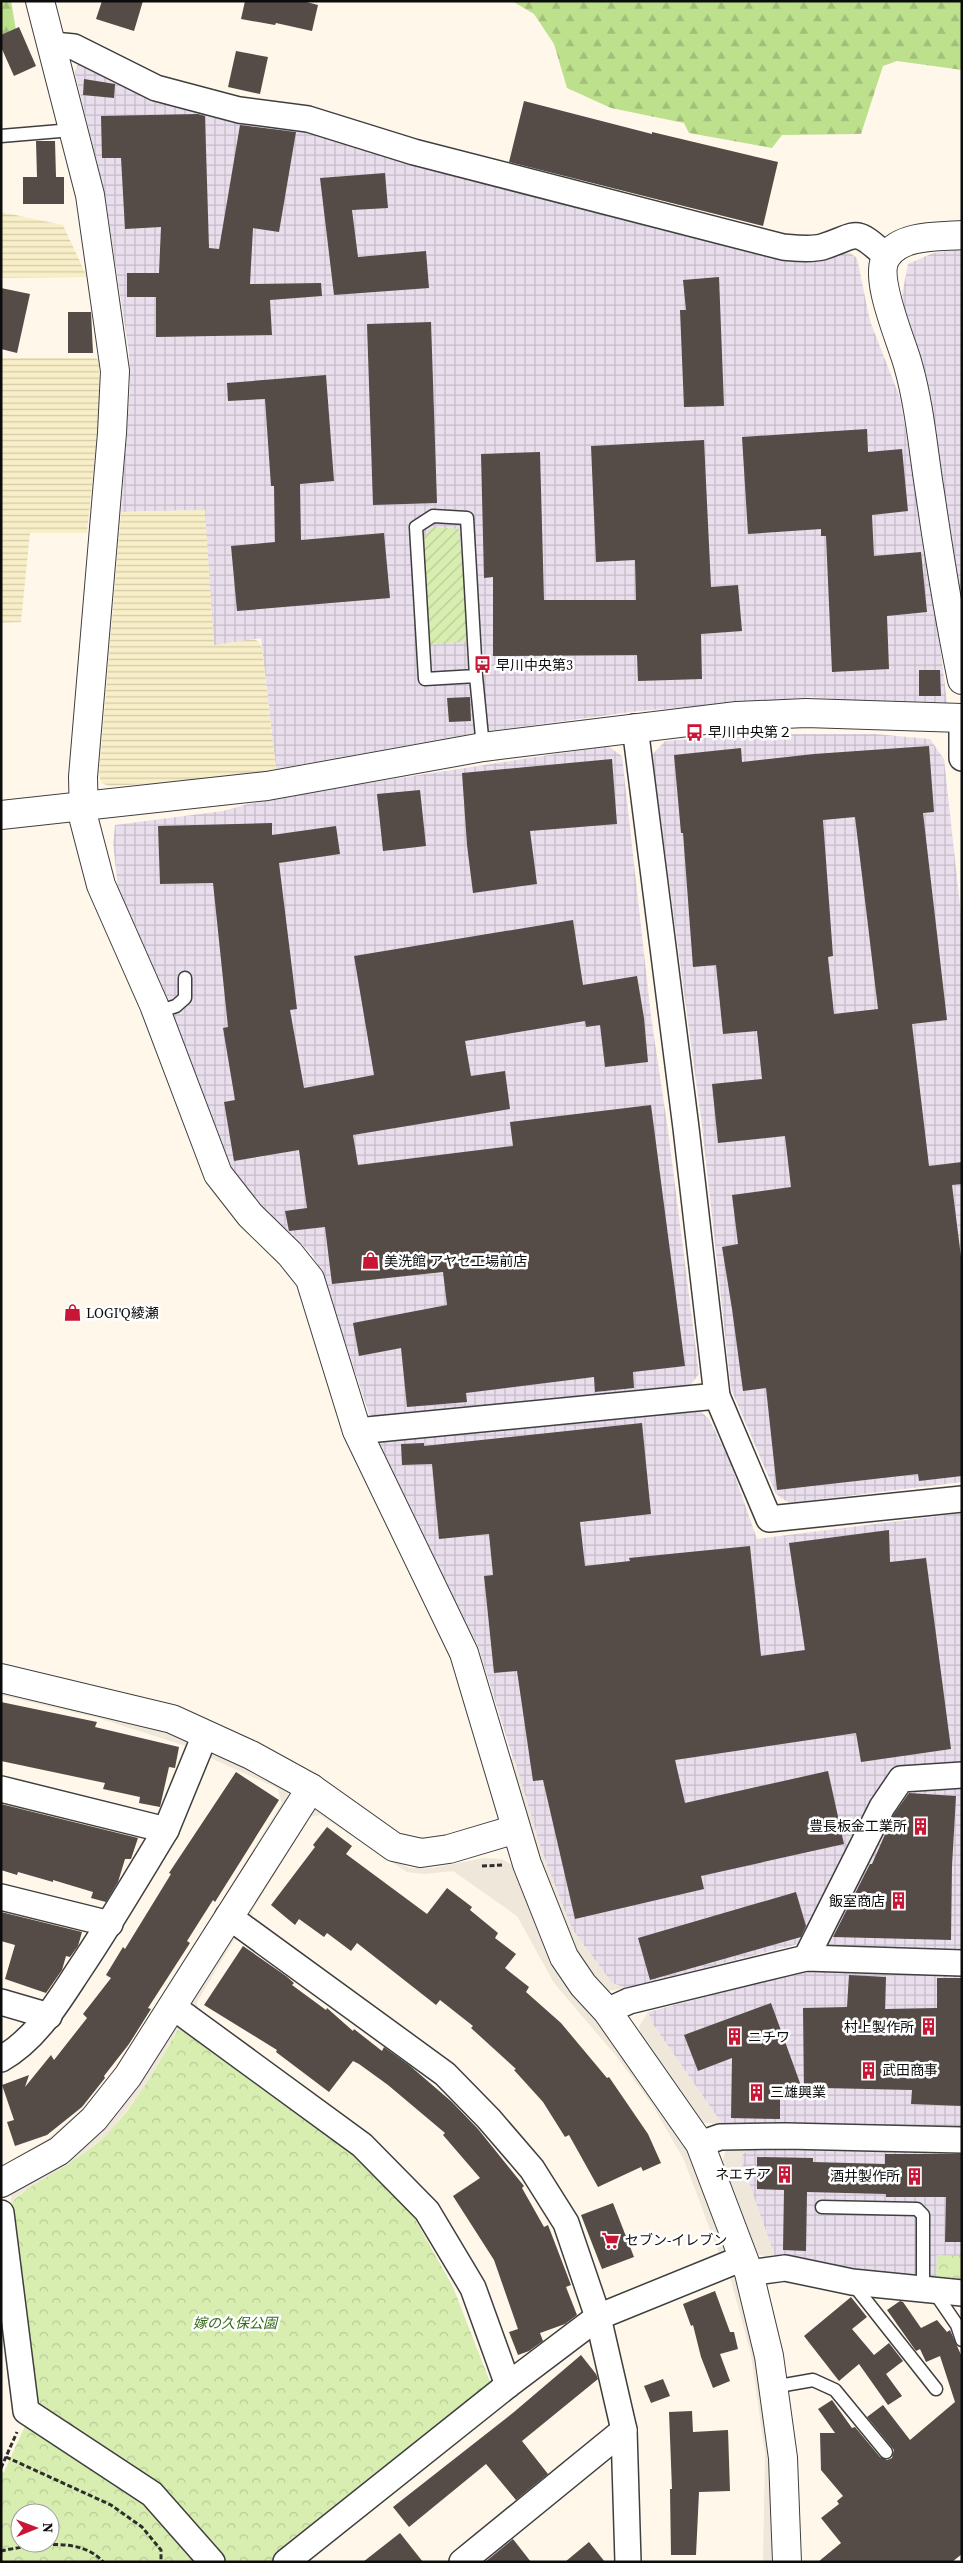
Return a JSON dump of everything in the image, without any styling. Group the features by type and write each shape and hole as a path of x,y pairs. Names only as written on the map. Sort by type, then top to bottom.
{"street":[{"path":"40,1 53,45 72,130 93,210 113,351 115,394 83,777 87,834 101,885 156,1012 218,1174 250,1215 290,1254 310,1279 357,1431 464,1653 516,1829 536,1888 564,1957 583,1985 607,2011 700,2144 746,2266 769,2356 783,2458 787,2562"},
{"path":"53,45 74,47 156,88 239,110 308,119 414,152 783,248 820,247 847,236 860,236 886,256"},
{"path":"962,235 924,237 901,244 886,256 882,273 888,303 908,365 916,398 946,603 962,680"},
{"path":"1,815 267,786 483,747 737,716 806,713 962,718"},
{"path":"635,727 687,1138 717,1396 769,1519 962,1499"},
{"path":"962,728 962,758"},
{"path":"357,1431 717,1396"},
{"path":"1,1678 172,1720 251,1755 311,1788 394,1847 421,1853 449,1849 516,1829"},
{"path":"1,2059 13,2052 49,2016 110,1924 166,1830 205,1735"},
{"path":"806,1958 882,1808 901,1779 962,1775"},
{"path":"1,2183 59,2151 94,2119 128,2076 311,1788"},
{"path":"1,1789 166,1830"},
{"path":"1,1897 110,1924"},
{"path":"228,1916 445,2074 489,2119 532,2169 566,2223 598,2317 624,2430 628,2562"},
{"path":"607,2011 628,2001 806,1958 962,1963"},
{"path":"1,2002 49,2016"},
{"path":"172,2006 362,2145 427,2211 473,2288 508,2385"},
{"path":"700,2144 720,2137 767,2136 962,2140"},
{"path":"1,2213 7,2301 26,2411 152,2494 212,2562"},
{"path":"286,2562 508,2385 598,2317 746,2266 784,2268 852,2282 962,2293"},
{"path":"462,2562 624,2430"}],"lane":[{"path":"1,136 72,130"},
{"path":"476,676 425,679 416,527 433,516 467,518 476,676 483,747"},
{"path":"156,1012 176,1006 185,998 185,978"},
{"path":"822,2207 917,2209 923,2215 928,2290 957,2325 962,2340"},
{"path":"852,2282 936,2389"},
{"path":"773,2387 813,2380 835,2390 886,2452"}],"path":[{"path":"475,1866 504,1865 508,1870"},
{"path":"1,2468 26,2411"},
{"path":"6,2457 111,2505 142,2527 161,2550 161,2562"},
{"path":"1,2551 37,2544 76,2547 96,2553 103,2562"}],"shaded area":[{"path":"77,65 87,65 308,124 784,256 850,253 857,258 870,321 900,398 935,605 948,710 812,697 639,711 481,732 276,769 261,638 214,646 204,510 121,512 130,386 129,353 105,196 75,73"},
{"path":"1,212 63,225 87,277 1,278"},
{"path":"962,249 962,605 902,295 908,264 933,253"},
{"path":"1,358 96,358 99,361 99,415 87,533 30,533 21,622 1,623"},
{"path":"205,510 214,645 254,639 259,642 262,648 276,769 248,775 194,781 110,786 101,783 99,775 121,512"},
{"path":"754,734 875,734 930,739 944,759 962,924 962,1482 789,1503 776,1494 731,1389 702,1126 652,755 665,741"},
{"path":"608,746 622,756 651,1016 668,1130 699,1374 687,1389 379,1419 369,1414 323,1275 313,1256 293,1235 260,1209 238,1180 213,1130 165,1001 118,889 113,843 115,825 223,811 248,804 354,785"},
{"path":"696,1407 709,1419 729,1459 757,1539 962,1513 962,1765 892,1772 806,1942 626,1988 612,1983 572,1929 542,1852 478,1646 381,1454 377,1437"},
{"path":"1,1688 166,1731 187,1739 186,1746 98,1718 1,1695"},
{"path":"211,1749 286,1785 289,1797 123,2071 53,2145 1,2171 1,2166 49,2138 82,2109 120,2064 282,1803 277,1788 204,1755"},
{"path":"514,1757 542,1852 572,1929 612,1983 626,1988 609,1991 594,1978 566,1932 538,1860 507,1760"},
{"path":"962,1784 962,2284 924,2281 775,2257 740,2158 752,2124 722,2124 652,2023 648,2012 818,1967 830,1937 901,1786"},
{"path":"316,1809 322,1811 399,1863 410,1868 433,1868 484,1858 502,1859 521,1871 690,2149 730,2253 721,2259 684,2160 653,2106 617,2057 554,1983 517,1916 453,1871 425,1874 407,1872 320,1815 310,1817 252,1911 253,1920 247,1915 246,1910 309,1812"},
{"path":"235,1933 243,1938 234,1940 197,2002 198,2013 191,2002"},
{"path":"648,2012 652,2023 722,2124 705,2123 698,2119 641,2034 639,2027"},
{"path":"177,2024 187,2027 177,2031 145,2086 108,2134 69,2164 21,2193 11,2203 11,2191"},
{"path":"753,2144 740,2158 775,2257 757,2255 753,2250 722,2163 726,2149"},
{"path":"730,2277 740,2279 761,2358 774,2508 771,2562 763,2562 765,2454 751,2355"}],"green space":[{"path":"1,1 11,1 16,30 1,39"},
{"path":"512,1 962,1 962,70 897,61 883,66 861,134 782,135 772,148 689,133 684,123 611,108 567,88 554,44 534,14"},
{"path":"433,527 459,529 469,641 429,645 423,538"},
{"name":"嫁の久保公園","path":"187,2027 369,2163 406,2203 453,2287 490,2382 272,2562 1,2562 1,2472 4,2472 36,2402 11,2203 34,2184 85,2152 108,2133 128,2110 154,2071 177,2031"},
{"path":"937,2255 962,2256 962,2284 936,2282"}],"building":[{"path":"102,1 143,1 134,31 96,19"},
{"path":"245,1 303,1 318,5 312,31 276,23 275,25 241,19"},
{"path":"19,27 36,66 14,76 1,47 1,35"},
{"path":"236,51 268,57 260,94 228,87"},
{"path":"84,79 115,84 114,98 83,95"},
{"path":"524,101 652,134 652,132 778,162 763,226 509,162"},
{"path":"198,114 205,116 209,248 219,249 240,125 296,132 279,232 253,228 250,284 321,283 322,296 270,300 272,335 156,337 156,297 127,297 127,273 159,273 161,227 125,229 121,158 102,158 101,116"},
{"path":"36,141 55,141 56,177 64,177 64,204 23,204 23,177 37,177"},
{"path":"385,173 388,208 352,210 358,257 426,251 429,288 334,295 320,178"},
{"path":"719,277 724,406 684,407 680,310 686,310 683,280"},
{"path":"1,288 30,294 17,353 1,349"},
{"path":"68,312 91,312 93,353 68,353"},
{"path":"431,322 437,503 373,505 367,324"},
{"path":"326,375 334,481 300,484 301,540 384,533 390,598 237,611 231,546 275,542 274,486 271,486 265,399 228,401 227,383"},
{"path":"867,429 868,452 902,449 908,511 872,515 874,556 921,552 927,612 887,616 889,669 832,672 826,536 821,536 821,529 748,534 742,437"},
{"path":"704,440 711,587 738,585 742,631 701,634 702,679 638,681 637,655 493,656 493,577 484,578 481,454 540,452 544,600 636,600 635,560 596,562 591,446"},
{"path":"919,670 940,670 941,696 919,696"},
{"path":"470,697 471,721 449,722 447,698"},
{"path":"929,746 934,812 923,813 947,1020 912,1024 929,1166 962,1162 962,1184 952,1185 962,1265 962,1476 919,1481 918,1474 777,1490 766,1388 743,1391 722,1247 738,1244 732,1195 791,1187 785,1136 718,1143 712,1084 762,1079 757,1031 723,1034 716,965 693,967 683,833 681,833 674,755 741,748 742,762 814,754","holes":["855,817 878,1009 834,1014 828,957 833,956 823,820"]},
{"path":"612,759 617,824 530,831 537,884 473,893 467,845 462,773"},
{"path":"420,790 426,846 383,851 377,794"},
{"path":"272,823 272,835 336,826 340,854 279,863 297,1009 290,1010 304,1088 374,1075 354,956 573,920 583,985 637,976 644,1018 648,1062 605,1067 600,1025 586,1027 585,1021 465,1041 471,1076 505,1071 510,1109 353,1135 358,1165 513,1146 510,1122 651,1105 685,1366 633,1372 634,1388 595,1392 594,1377 466,1393 467,1402 407,1407 401,1348 359,1356 353,1323 447,1305 443,1272 332,1284 325,1227 289,1231 285,1211 307,1208 299,1150 234,1161 224,1102 235,1100 223,1028 228,1027 213,883 160,884 158,826"},
{"path":"642,1423 651,1514 580,1522 585,1566 630,1561 629,1558 750,1546 761,1656 805,1650 789,1543 889,1530 890,1562 926,1558 951,1749 861,1762 856,1733 675,1760 685,1803 828,1771 844,1844 701,1876 704,1889 575,1919 543,1780 533,1781 517,1671 494,1673 484,1576 493,1575 489,1534 439,1539 432,1464 402,1465 401,1444 424,1443 424,1446"},
{"path":"1,1702 97,1722 95,1727 179,1747 175,1768 169,1767 160,1807 139,1803 140,1797 103,1789 105,1783 1,1761"},
{"path":"236,1772 279,1800 215,1902 213,1900 187,1941 190,1943 148,2008 151,2009 129,2044 104,2076 105,2078 82,2107 47,2135 15,2146 7,2122 14,2120 2,2085 29,2075 25,2087 51,2055 54,2060 87,2018 83,2014 111,1978 106,1975 123,1947 125,1949 171,1874 169,1873"},
{"name":"飯室商店","path":"909,1793 956,1796 952,1866 951,1940 833,1937 870,1864 872,1864 894,1814"},
{"path":"1,1804 138,1838 131,1859 125,1859 118,1882 106,1902 91,1898 93,1892 53,1880 53,1882 18,1872 17,1875 1,1870"},
{"path":"327,1827 352,1846 346,1854 427,1914 447,1888 472,1907 470,1910 498,1933 495,1938 516,1954 505,1968 529,1987 526,1992 561,2023 607,2078 609,2077 648,2134 661,2163 643,2171 641,2167 598,2187 569,2135 565,2137 543,2102 514,2070 516,2069 471,2028 473,2026 440,2000 436,2005 357,1943 351,1951 327,1933 324,1937 299,1919 295,1925 271,1905 315,1847 313,1845"},
{"path":"796,1892 806,1926 801,1937 650,1980 638,1938"},
{"path":"1,1912 82,1932 78,1946 70,1957 66,1956 62,1970 46,1993 5,1979 15,1945 1,1941"},
{"path":"243,1946 286,1976 294,1983 292,1985 326,2010 327,2008 353,2031 354,2029 382,2051 384,2047 409,2065 452,2102 478,2129 524,2186 522,2188 544,2227 548,2225 571,2285 566,2287 577,2315 565,2324 540,2333 543,2341 529,2351 518,2355 509,2332 518,2329 494,2260 453,2196 480,2178 443,2135 445,2133 388,2085 359,2064 353,2061 329,2092 276,2052 277,2050 204,2005"},
{"path":"849,1975 886,1977 885,2009 937,2008 937,1978 962,1978 962,2106 911,2104 912,2090 823,2088 823,2098 780,2096 780,2119 731,2118 732,2058 698,2071 684,2035 771,2003 804,2094 803,2008 847,2007"},
{"path":"885,2154 962,2154 962,2242 945,2242 946,2197 886,2197 886,2194 807,2192 806,2251 783,2250 784,2190 757,2189 757,2157 813,2158 813,2162 885,2164"},
{"path":"613,2203 634,2257 602,2269 581,2215"},
{"path":"715,2291 730,2332 734,2332 738,2349 720,2354 730,2381 713,2388 701,2357 693,2325 691,2326 683,2304"},
{"path":"851,2297 867,2317 852,2329 874,2355 889,2343 903,2361 886,2374 902,2396 888,2405 859,2364 839,2381 804,2336"},
{"path":"900,2301 903,2302 921,2328 937,2320 947,2332 950,2330 962,2357 962,2554 952,2562 818,2562 841,2543 821,2518 839,2504 837,2501 843,2496 821,2470 820,2433 835,2433 818,2409 832,2400 852,2428 855,2427 880,2457 887,2460 892,2458 894,2450 867,2417 883,2405 910,2440 955,2402 940,2356 926,2362 920,2349 916,2351 887,2310"},
{"path":"581,2355 598,2379 522,2441 548,2474 516,2500 486,2464 409,2527 393,2507 514,2412"},
{"path":"663,2379 670,2396 651,2403 644,2386"},
{"path":"692,2411 693,2432 728,2430 730,2491 699,2492 696,2555 671,2555 670,2489 672,2489 669,2412"},
{"path":"400,2533 423,2562 363,2562"},
{"path":"513,2539 531,2562 485,2562"},
{"path":"589,2542 605,2562 565,2562"}],"place":[{"name":"早川中央第3","path":"482,665"},
{"name":"早川中央第２","path":"694,732"},
{"name":"美洗館 アヤセ工場前店","path":"370,1261"},
{"name":"LOGI'Q綾瀬","path":"72,1313"},
{"name":"豊長板金工業所","path":"921,1826"},
{"name":"飯室商店","path":"899,1901"},
{"name":"村上製作所","path":"928,2027"},
{"name":"ニチワ","path":"734,2037"},
{"name":"武田商事","path":"868,2070"},
{"name":"三雄興業","path":"756,2092"},
{"name":"ネエチア","path":"785,2174"},
{"name":"酒井製作所","path":"914,2176"},
{"name":"セブン-イレブン","path":"611,2240"}]}
